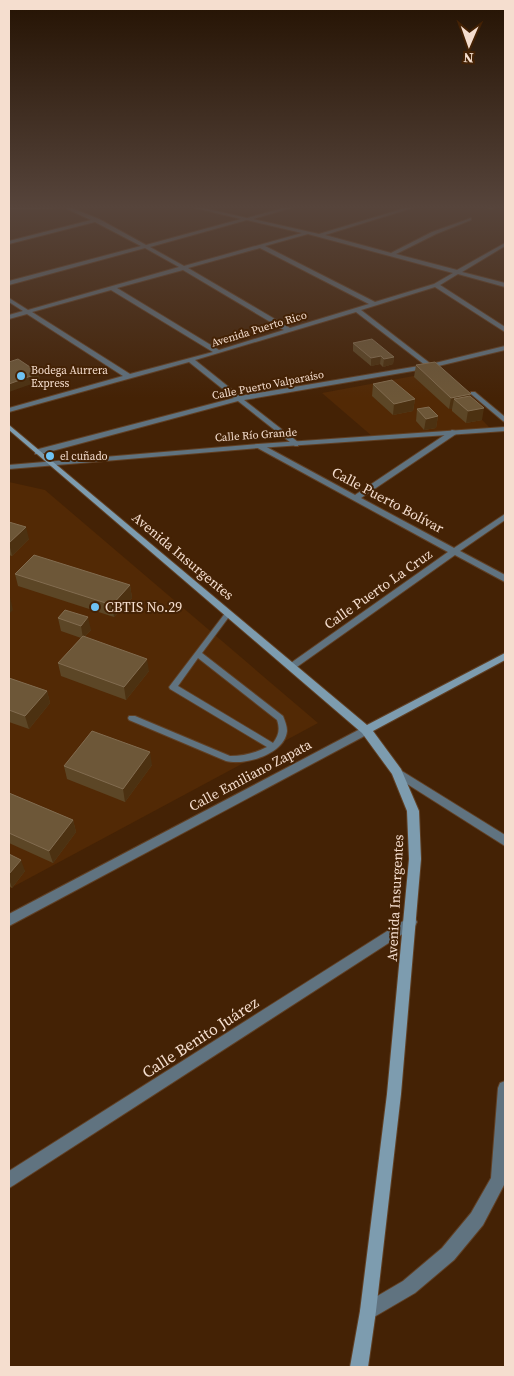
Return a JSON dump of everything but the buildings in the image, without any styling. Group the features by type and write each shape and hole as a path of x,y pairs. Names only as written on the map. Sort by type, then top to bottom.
{"main road":[{"name":"Avenida Insurgentes","path":"9,427 366,730 397,772 413,811 415,859 411,922 394,1094 368,1311 359,1367"},
{"name":"Calle Emiliano Zapata","path":"366,730 505,656"}],"street":[{"path":"9,283 61,269"},
{"path":"9,317 182,269"},
{"path":"183,269 290,330"},
{"path":"306,269 374,304"},
{"path":"446,269 505,285"},
{"name":"Avenida Puerto Rico","path":"9,410 191,360 436,285 462,269"},
{"path":"436,285 505,330"},
{"path":"112,288 218,352"},
{"path":"9,300 129,376"},
{"path":"356,309 430,366"},
{"name":"Calle Puerto Valparaíso","path":"38,452 237,399 430,366 505,348"},
{"path":"191,360 295,444"},
{"path":"473,394 505,420"},
{"name":"Calle Río Grande","path":"9,467 258,446 505,429"},
{"path":"356,498 455,432"},
{"name":"Calle Puerto Bolívar","path":"258,446 505,579"},
{"name":"Calle Puerto La Cruz","path":"291,668 505,516"},
{"name":"Calle Emiliano Zapata","path":"9,920 366,730"},
{"path":"397,772 505,841"},
{"name":"Calle Benito Juárez","path":"9,1180 411,922"},
{"path":"368,1311 409,1287 448,1254 477,1219 499,1180 505,1088"}],"lane":[{"path":"228,614 173,687 274,747"},
{"path":"132,718 229,759 243,760 254,758 274,747 283,738 285,728 280,718 198,654"}],"shaded area":[{"path":"435,372 490,428 372,436 322,393"},
{"name":"CBTIS No.29","path":"9,482 45,490 318,723 9,889"}],"place":[{"name":"Bodega Aurrera Express","path":"21,376"},
{"name":"el cuñado","path":"50,456"},
{"name":"CBTIS No.29","path":"95,607"}]}
